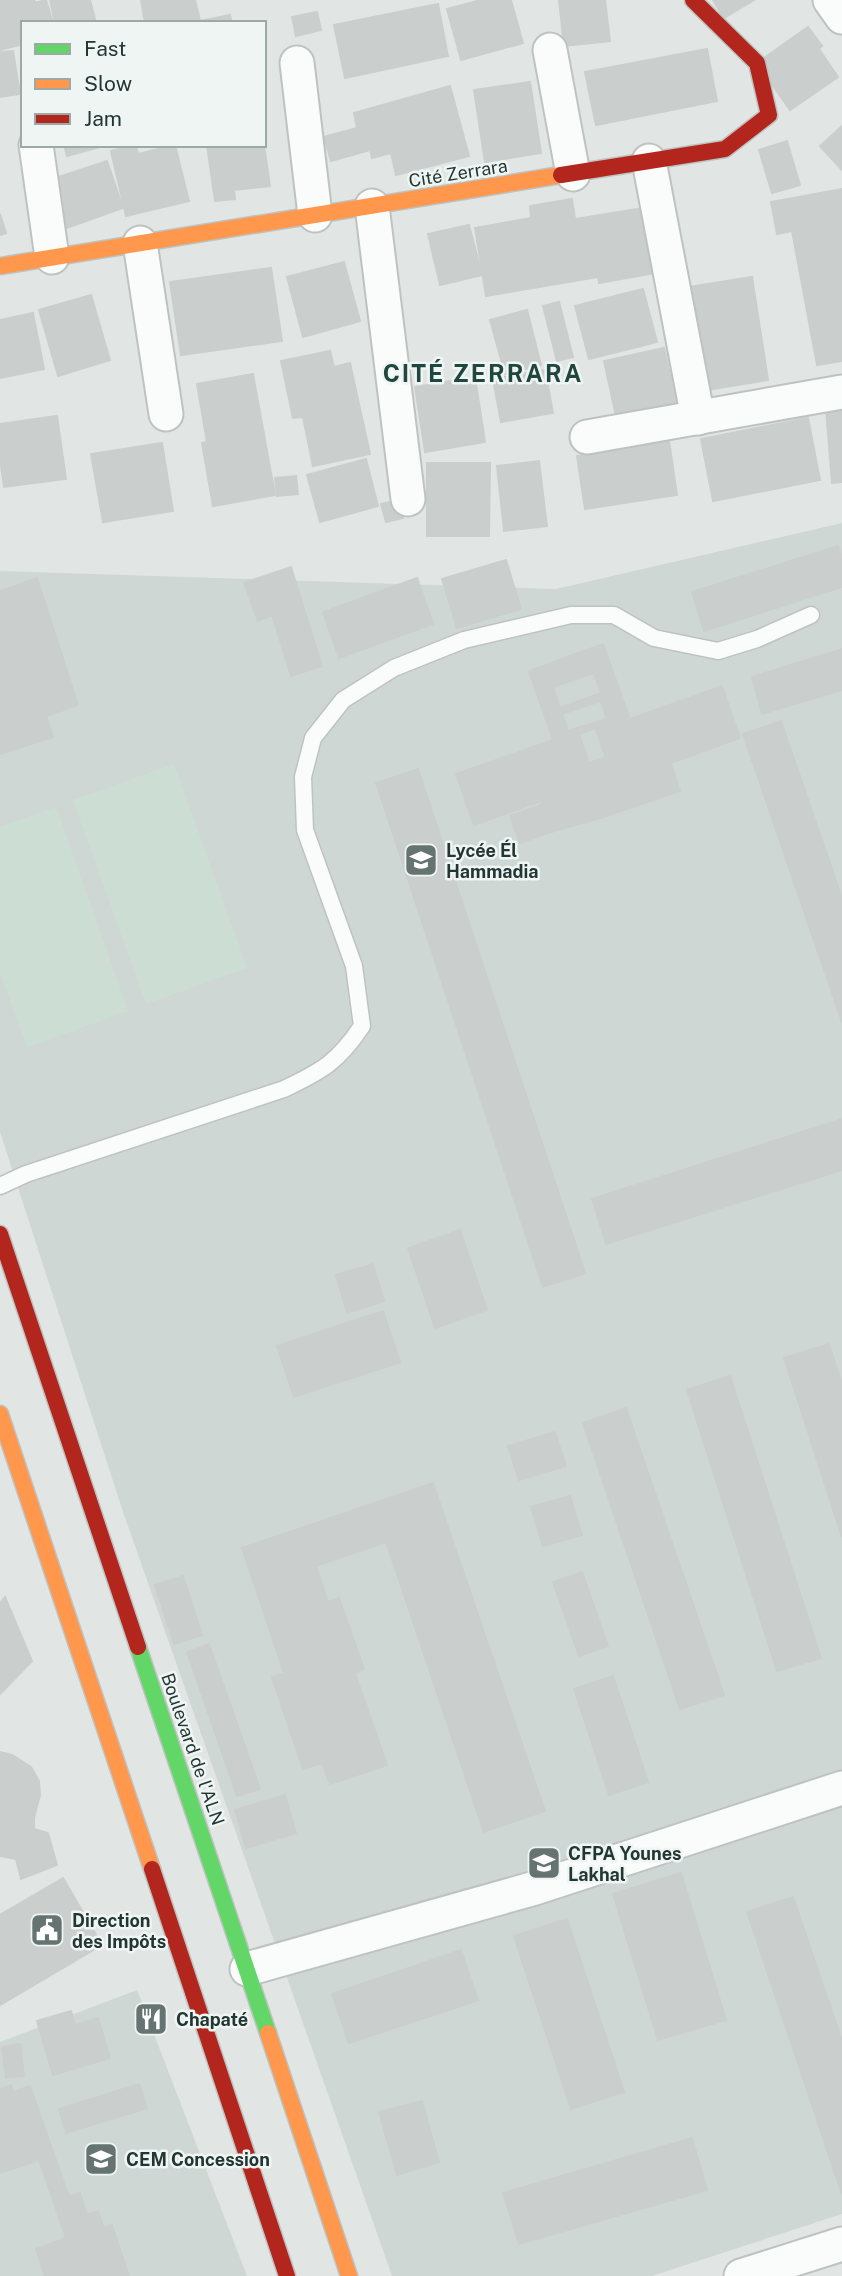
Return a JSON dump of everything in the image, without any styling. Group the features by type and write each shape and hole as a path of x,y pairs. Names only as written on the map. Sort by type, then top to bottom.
{"main road":[{"name":"Cité Zerrara","path":"0,266 725,149 769,115 757,63 694,0"},
{"name":"Boulevard de l'ALN","path":"0,1234 349,2276"},
{"path":"0,1413 287,2276"}],"street":[{"path":"830,0 842,16"},
{"path":"550,50 573,174"},
{"path":"297,63 315,215"},
{"path":"36,147 52,257"},
{"path":"649,161 698,418"},
{"path":"372,206 408,499"},
{"path":"140,243 166,414"},
{"path":"587,437 842,392"},
{"path":"247,1969 535,1888 842,1788"},
{"path":"741,2276 842,2244"}],"lane":[{"path":"0,1186 26,1174 284,1089 322,1071 347,1049 362,1027 354,966 305,830 303,776 313,738 343,700 394,668 464,640 571,615 614,615 654,638 718,651 757,639 811,615"}],"shaded area":[{"path":"842,523 842,2214 652,2276 392,2276 123,1512 0,1132 0,571 556,589"},
{"name":"CEM Concession","path":"137,1990 247,2276 0,2276 0,2042"}],"green space":[{"path":"174,764 247,968 146,1004 73,800"},
{"path":"56,807 128,1011 27,1047 0,972 0,827"}],"building":[{"path":"0,0 34,0 35,3 46,0 52,21 21,21 21,45 0,50"},
{"path":"50,0 90,0 95,21 55,21"},
{"path":"141,0 195,0 200,21 145,21"},
{"path":"481,0 511,0 523,43 461,60 447,9"},
{"path":"559,0 605,0 610,41 564,46"},
{"path":"713,0 754,0 724,18"},
{"path":"438,4 448,56 345,78 334,25"},
{"path":"317,12 321,30 296,36 292,17"},
{"path":"230,15 232,21 200,21"},
{"path":"808,27 822,46 819,49 838,77 790,110 757,63"},
{"path":"707,49 717,101 596,125 585,72"},
{"path":"13,51 20,94 0,97 0,52"},
{"path":"530,82 541,153 485,162 474,90"},
{"path":"450,86 469,156 396,175 391,153 372,158 370,150 331,161 324,137 357,128 354,113"},
{"path":"842,126 842,170 820,146"},
{"path":"787,141 800,185 772,193 759,150"},
{"path":"65,147 100,147 67,156"},
{"path":"136,147 138,154 176,147 189,201 126,216 111,151"},
{"path":"207,147 264,147 270,186 234,190 235,199 215,201"},
{"path":"107,161 123,208 64,229 47,181"},
{"path":"842,189 842,361 817,365 792,231 777,234 771,202"},
{"path":"572,199 575,219 644,208 655,273 599,283 598,277 486,296 475,228 531,218 530,206"},
{"path":"0,214 6,233 0,235"},
{"path":"469,225 482,275 440,285 428,234"},
{"path":"344,262 360,321 303,337 287,277"},
{"path":"271,268 282,341 181,355 170,282"},
{"path":"752,277 768,380 706,390 676,289"},
{"path":"643,289 657,342 589,359 575,306"},
{"path":"91,295 110,360 58,376 39,310"},
{"path":"559,302 573,357 557,361 543,306"},
{"path":"527,310 541,365 505,374 490,320"},
{"path":"33,313 44,369 0,378 0,320"},
{"path":"664,348 676,402 616,416 604,361"},
{"path":"330,351 334,367 350,363 370,454 313,466 303,417 293,418 281,361"},
{"path":"545,370 553,413 501,422 493,379"},
{"path":"253,374 275,495 213,506 202,443 207,442 197,384"},
{"path":"475,377 485,442 425,452 415,387"},
{"path":"842,408 842,482 832,483 826,409"},
{"path":"57,416 66,479 4,487 0,458 0,424"},
{"path":"808,418 820,480 713,501 701,439"},
{"path":"669,441 677,495 585,509 577,456"},
{"path":"162,443 173,511 103,522 91,454"},
{"path":"366,459 378,506 320,522 307,475"},
{"path":"539,461 547,526 504,531 497,466"},
{"path":"427,463 490,463 489,536 427,536"},
{"path":"296,476 298,494 277,496 275,478"},
{"path":"398,500 403,518 386,522 381,504"},
{"path":"838,546 842,557 842,587 704,631 692,592"},
{"path":"506,560 521,609 457,628 442,579"},
{"path":"291,567 322,666 291,676 272,615 258,621 244,583"},
{"path":"37,578 78,705 46,716 53,737 0,754 0,591"},
{"path":"417,578 433,624 339,658 323,612"},
{"path":"603,644 630,719 722,686 740,738 671,763 680,791 597,819 551,832 541,801 474,825 456,774 553,740 529,671","holes":["594,673 601,693 560,708 553,687","601,701 607,719 568,731 562,714","595,728 606,757 589,763 579,734"]},
{"path":"842,649 842,690 762,714 752,677"},
{"path":"781,721 842,898 842,1022 743,734"},
{"path":"418,769 585,1273 543,1287 376,783"},
{"path":"544,804 554,831 520,843 510,816"},
{"path":"842,1119 842,1170 606,1244 592,1199"},
{"path":"460,1230 487,1310 435,1328 408,1248"},
{"path":"373,1264 384,1301 347,1313 336,1275"},
{"path":"383,1311 400,1362 294,1397 277,1346"},
{"path":"829,1344 842,1384 842,1537 784,1358"},
{"path":"730,1376 821,1658 777,1671 687,1390"},
{"path":"626,1408 724,1695 680,1709 583,1423"},
{"path":"555,1432 566,1466 519,1480 508,1446"},
{"path":"433,1483 545,1811 484,1832 386,1542 316,1566 328,1602 339,1598 364,1669 355,1673 387,1765 330,1784 322,1763 303,1769 272,1677 284,1673 242,1548"},
{"path":"570,1496 582,1535 543,1546 531,1507"},
{"path":"582,1572 608,1646 579,1656 553,1582"},
{"path":"183,1576 202,1635 174,1644 155,1585"},
{"path":"5,1597 32,1661 0,1694 0,1603"},
{"path":"209,1644 260,1789 237,1796 187,1652"},
{"path":"613,1676 648,1782 609,1795 574,1689"},
{"path":"0,1752 12,1755 31,1767 39,1781 40,1795 34,1829 48,1833 57,1865 21,1879 16,1859 0,1856"},
{"path":"285,1795 296,1833 246,1848 235,1810"},
{"path":"681,1873 726,2020 658,2040 613,1894"},
{"name":"Direction des Impôts","path":"63,1878 102,1945 0,2005 0,1915"},
{"path":"793,1897 842,2041 842,2194 747,1912"},
{"path":"567,1919 624,2092 571,2109 514,1936"},
{"path":"461,1950 478,2000 349,2043 332,1994"},
{"path":"71,2011 75,2025 98,2018 110,2058 53,2075 37,2021"},
{"path":"20,2044 24,2076 6,2078 2,2047"},
{"path":"139,2084 147,2108 66,2133 59,2109"},
{"path":"11,2085 13,2092 30,2086 69,2197 80,2193 87,2215 98,2211 104,2228 112,2225 129,2276 45,2276 36,2249 66,2238 39,2160 0,2173 0,2089"},
{"path":"422,2101 439,2162 397,2175 379,2112"},
{"path":"692,2138 707,2190 519,2244 503,2193"}],"traffic: fast":[{"path":"138,1647 268,2033"}],"traffic: slow":[{"path":"0,266 561,175"},
{"path":"0,1414 152,1869"},
{"path":"268,2033 349,2276"}],"traffic: jam":[{"path":"561,175 725,149 769,115 757,63 693,0"},
{"path":"0,1234 138,1647"},
{"path":"152,1869 287,2276"}],"place":[{"name":"Lycée Él Hammadia","path":"421,860"},
{"name":"CFPA Younes Lakhal","path":"544,1863"},
{"name":"Direction des Impôts","path":"47,1930"},
{"name":"Chapaté","path":"151,2019"},
{"name":"CEM Concession","path":"101,2159"}],"district":[{"name":"CITÉ ZERRARA","path":"483,373"}]}
